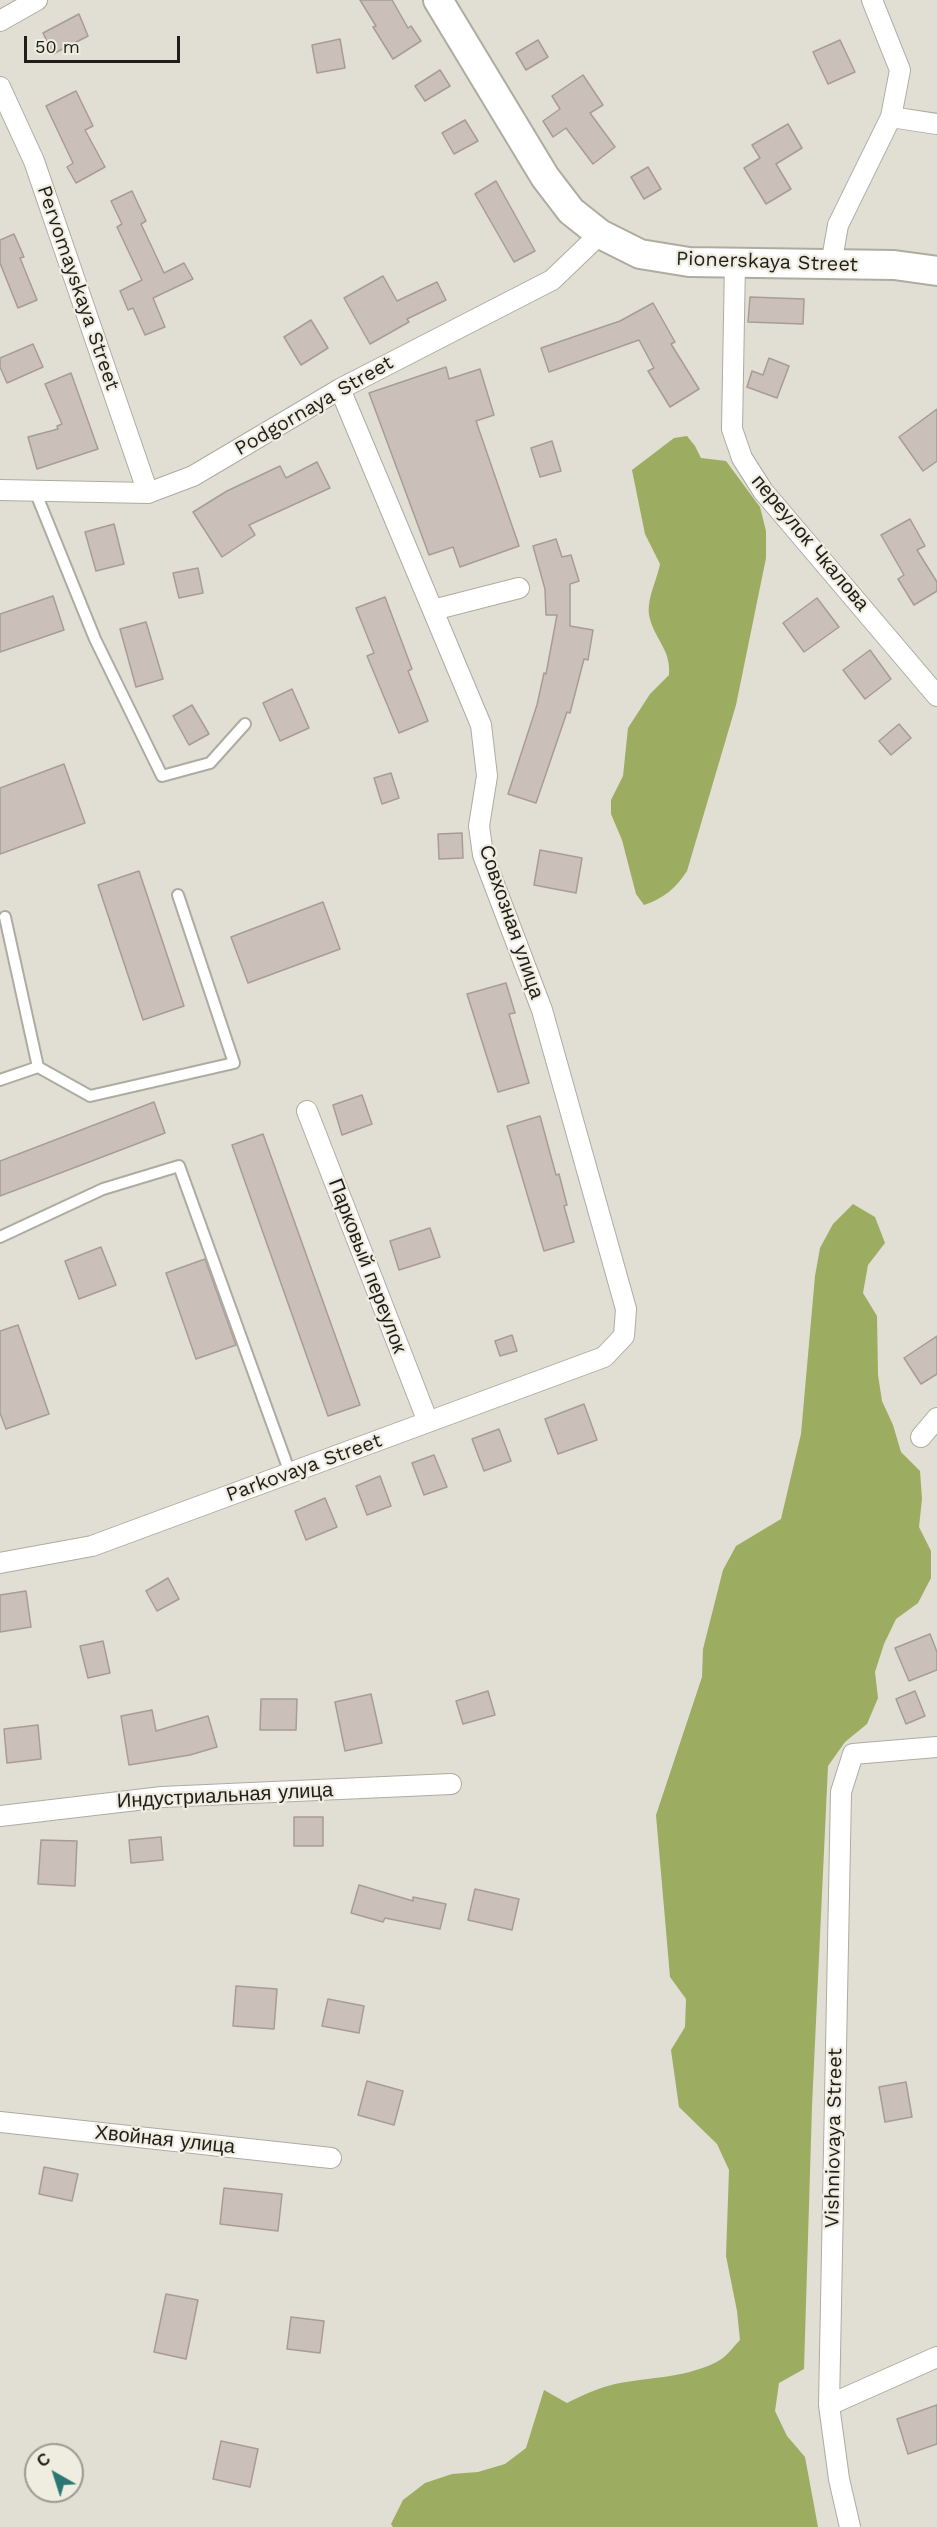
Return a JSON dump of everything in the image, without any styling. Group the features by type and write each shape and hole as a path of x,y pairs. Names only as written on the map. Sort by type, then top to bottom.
{"main road":[{"name":"Pionerskaya Street","path":"438,0 545,177 571,211 600,234 640,254 689,262 894,265 937,271"}],"street":[{"path":"0,21 37,0"},
{"path":"831,265 838,225 891,117 900,70 872,0"},
{"name":"Pervomayskaya Street","path":"0,87 34,161 148,493"},
{"path":"891,117 937,124"},
{"name":"Podgornaya Street","path":"0,490 148,493 193,476 340,388 552,280 600,234"},
{"name":"переулок Чкалова","path":"735,262 732,429 742,458 763,491 937,696"},
{"name":"Совхозная улица","path":"340,388 481,725 487,776 479,826 483,855 542,1010 626,1309 624,1336 604,1357"},
{"path":"433,610 519,588"},
{"name":"Парковый переулок","path":"307,1111 428,1422"},
{"name":"Parkovaya Street","path":"0,1563 92,1546 604,1357"},
{"path":"921,1437 937,1418"},
{"name":"Vishniovaya Street","path":"850,2527 839,2479 828,2405 841,1792 853,1754 937,1747"},
{"name":"Индустриальная улица","path":"0,1816 162,1797 451,1784"},
{"name":"Хвойная улица","path":"0,2122 331,2158"},
{"path":"828,2405 937,2357"}],"lane":[{"path":"34,491 95,639 162,776 210,763 245,724"},
{"path":"0,1080 38,1067 90,1096 234,1063 178,895"},
{"path":"5,917 38,1067"},
{"path":"0,1237 104,1189 179,1166 290,1473"}],"green space":[{"path":"687,436 701,458 726,461 760,507 766,531 766,558 736,705 687,871 668,892 644,905 636,894 622,840 611,814 611,800 623,776 628,728 650,694 669,675 669,666 649,612 650,598 660,564 645,534 632,470 674,438"},
{"path":"853,1204 875,1217 885,1243 868,1265 863,1293 877,1316 878,1375 882,1401 893,1425 901,1452 920,1471 922,1499 919,1527 931,1551 931,1578 918,1603 896,1619 884,1644 875,1672 878,1698 867,1724 845,1742 828,1766 812,2106 804,2369 779,2383 775,2411 787,2436 805,2457 818,2527 393,2527 391,2524 403,2500 425,2483 452,2474 478,2472 505,2464 526,2448 544,2390 567,2403 615,2384 669,2376 708,2366 723,2358 740,2340 737,2311 726,2256 729,2170 717,2144 679,2107 671,2050 685,2027 686,1999 670,1977 656,1815 702,1677 703,1649 723,1570 736,1546 781,1519 801,1434 815,1276 820,1248 833,1224"}],"building":[{"path":"360,0 392,0 408,28 411,26 421,41 393,59 373,27 376,26"},
{"path":"79,14 88,36 53,54 43,33"},
{"path":"340,39 345,68 317,73 312,45"},
{"path":"538,40 548,57 526,70 516,53"},
{"path":"840,40 855,72 828,84 813,52"},
{"path":"440,70 450,86 425,101 415,86"},
{"path":"583,75 603,105 590,113 615,147 593,164 566,128 553,137 543,121 560,109 552,96"},
{"path":"76,91 93,126 85,130 105,167 76,183 67,167 73,163 46,106"},
{"path":"465,120 478,141 454,154 442,133"},
{"path":"788,124 802,148 776,164 791,189 766,204 744,168 760,158 752,145"},
{"path":"648,167 661,189 644,199 631,177"},
{"path":"496,181 535,251 514,262 475,194"},
{"path":"132,191 146,221 141,224 164,273 184,263 193,279 153,298 165,327 145,335 133,308 128,310 120,291 142,280 117,227 122,224 111,201"},
{"path":"14,234 24,257 20,258 37,300 18,308 0,263 0,240"},
{"path":"383,276 397,301 437,282 446,300 407,319 409,322 370,344 344,298"},
{"path":"750,297 804,299 803,324 748,322"},
{"path":"653,303 675,342 671,344 699,389 670,407 648,371 654,368 639,340 549,372 541,348 620,321"},
{"path":"311,320 328,348 301,365 284,337"},
{"path":"33,344 43,367 7,383 0,367 0,358"},
{"path":"769,358 789,366 777,398 747,387 752,371 763,375"},
{"path":"446,367 449,379 480,369 494,415 476,421 519,546 460,567 453,547 429,555 369,393"},
{"path":"71,373 98,449 37,469 28,437 58,429 57,426 62,424 45,384"},
{"path":"937,409 937,461 923,471 899,437"},
{"path":"552,441 561,471 540,477 531,448"},
{"path":"317,462 330,488 249,525 255,535 222,557 193,512 227,491 280,466 286,478"},
{"path":"910,519 925,546 917,550 937,582 937,591 914,605 898,579 904,575 881,535"},
{"path":"114,524 124,564 96,571 85,532"},
{"path":"556,539 562,557 571,555 579,581 570,584 570,626 593,630 588,660 584,659 570,713 567,712 536,803 508,794 537,705 544,673 546,674 557,615 546,615 545,589 533,546"},
{"path":"198,568 203,593 179,598 173,573"},
{"path":"53,596 64,630 0,652 0,614"},
{"path":"385,597 412,669 408,671 428,721 399,733 367,656 374,653 356,608"},
{"path":"817,598 839,627 804,652 783,623"},
{"path":"146,622 163,679 136,687 120,629"},
{"path":"870,650 891,679 865,699 843,670"},
{"path":"292,689 309,728 280,741 263,703"},
{"path":"192,705 209,734 189,745 173,716"},
{"path":"899,724 911,738 891,755 879,741"},
{"path":"64,764 85,823 0,854 0,788"},
{"path":"391,773 399,798 382,804 374,778"},
{"path":"462,833 463,858 439,859 438,834"},
{"path":"540,850 582,858 576,893 534,885"},
{"path":"139,871 184,1006 143,1020 98,885"},
{"path":"323,902 340,949 248,983 231,937"},
{"path":"506,983 515,1013 509,1014 529,1083 498,1092 467,994"},
{"path":"362,1095 372,1124 342,1135 333,1105"},
{"path":"154,1102 165,1133 0,1196 0,1161"},
{"path":"540,1116 556,1175 559,1174 567,1205 564,1206 574,1242 544,1251 507,1126"},
{"path":"263,1134 360,1405 328,1416 232,1145"},
{"path":"430,1228 440,1257 399,1270 390,1241"},
{"path":"101,1247 116,1285 79,1299 65,1261"},
{"path":"205,1259 236,1345 196,1359 166,1273"},
{"path":"18,1325 49,1414 6,1429 0,1413 0,1331"},
{"path":"512,1335 517,1351 500,1356 495,1341"},
{"path":"937,1336 937,1374 921,1384 904,1358"},
{"path":"584,1404 597,1440 558,1454 545,1419"},
{"path":"499,1429 511,1461 484,1471 472,1439"},
{"path":"434,1455 447,1487 424,1495 412,1463"},
{"path":"380,1476 391,1506 367,1515 356,1486"},
{"path":"325,1498 337,1527 306,1540 295,1511"},
{"path":"168,1578 179,1599 157,1611 146,1591"},
{"path":"26,1591 31,1627 0,1632 0,1595"},
{"path":"930,1634 937,1652 937,1670 909,1681 895,1648"},
{"path":"103,1641 110,1673 88,1678 80,1646"},
{"path":"488,1691 495,1715 463,1724 456,1701"},
{"path":"915,1691 925,1716 906,1724 896,1699"},
{"path":"371,1694 382,1743 345,1751 335,1702"},
{"path":"261,1699 297,1699 296,1730 260,1730"},
{"path":"152,1710 156,1731 208,1716 217,1747 190,1755 129,1765 121,1716"},
{"path":"38,1725 41,1759 7,1763 4,1729"},
{"path":"294,1817 323,1817 323,1846 294,1846"},
{"path":"161,1837 163,1860 131,1863 129,1840"},
{"path":"41,1840 77,1841 75,1886 38,1884"},
{"path":"359,1885 413,1901 413,1897 446,1904 440,1929 385,1918 383,1922 351,1913"},
{"path":"475,1889 519,1899 512,1930 468,1920"},
{"path":"236,1986 277,1989 274,2029 233,2026"},
{"path":"328,1999 364,2006 359,2033 322,2026"},
{"path":"367,2081 403,2091 394,2125 358,2115"},
{"path":"906,2082 912,2117 885,2122 879,2087"},
{"path":"44,2167 78,2174 72,2201 39,2194"},
{"path":"224,2188 282,2194 278,2231 220,2224"},
{"path":"166,2294 198,2300 186,2359 154,2352"},
{"path":"291,2317 324,2321 320,2353 287,2349"},
{"path":"937,2405 937,2444 908,2454 897,2419"},
{"path":"221,2441 258,2449 250,2487 213,2479"}]}
